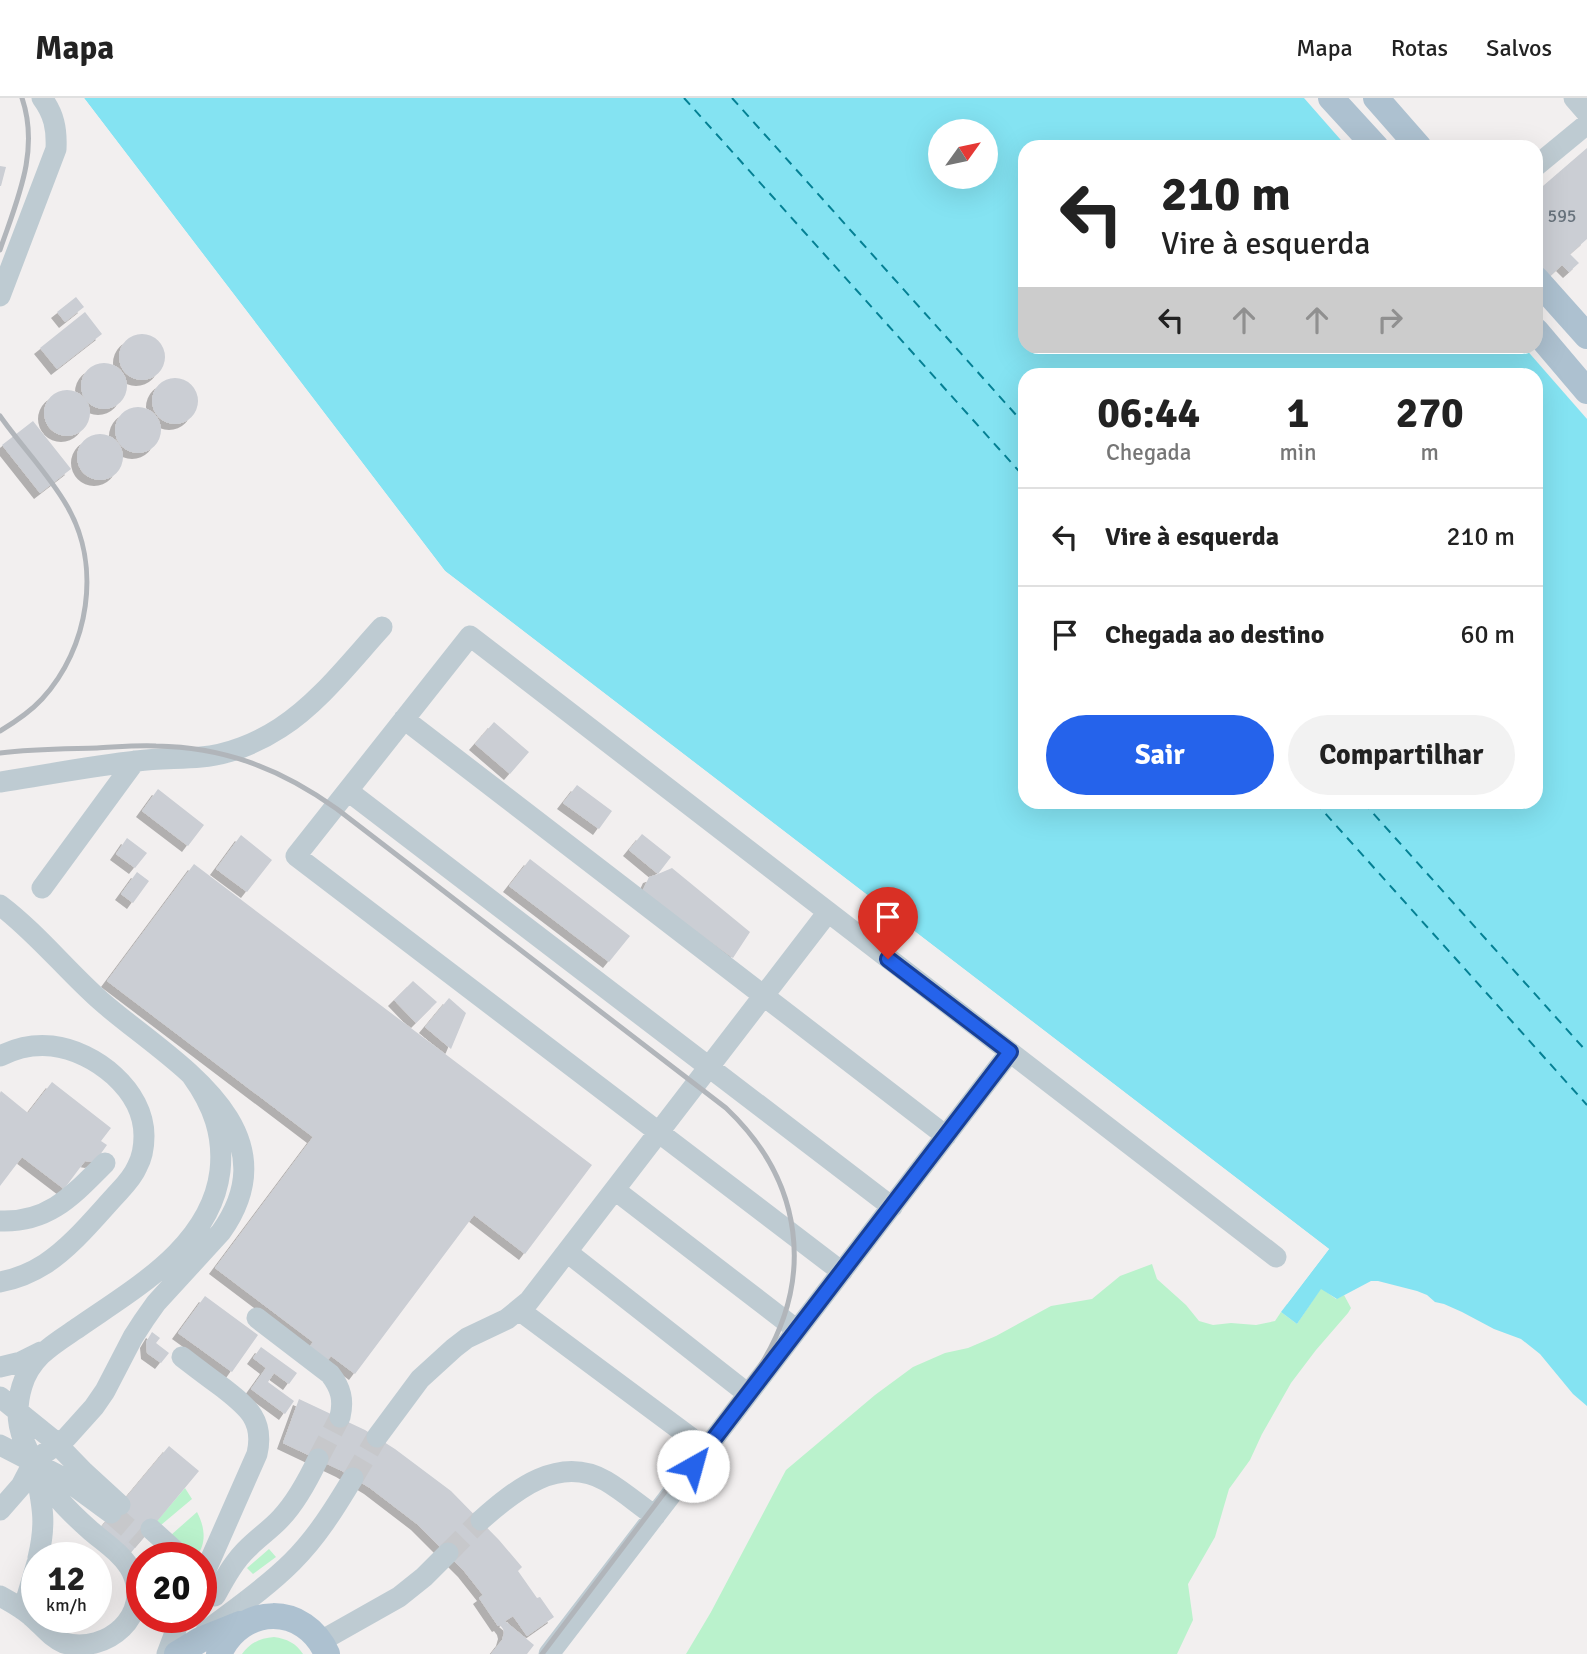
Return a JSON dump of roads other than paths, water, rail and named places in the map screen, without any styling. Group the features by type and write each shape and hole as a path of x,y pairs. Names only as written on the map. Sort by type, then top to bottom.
{"main road":[{"path":"1332,98 1370,140"},
{"path":"1376,98 1413,140"},
{"path":"1543,287 1587,336"},
{"path":"1543,339 1587,391"},
{"path":"198,1646 248,1621 271,1616 294,1619 313,1632 324,1648"}],"street":[{"path":"0,296 57,149 55,121 42,98"},
{"path":"1574,98 1587,113"},
{"path":"1543,160 1587,124"},
{"path":"0,782 135,761 201,757 241,748 279,729 306,708 382,627"},
{"path":"842,1272 296,856 470,636 1276,1257"},
{"path":"404,719 946,1136"},
{"path":"42,888 135,761"},
{"path":"348,791 892,1207"},
{"path":"0,905 27,927 87,989 192,1076 216,1100 226,1112 236,1133 243,1170 239,1198 221,1232 156,1303 133,1337 94,1408 58,1445 34,1461 21,1486 0,1510"},
{"path":"377,1437 420,1379 454,1348 467,1338 507,1319 529,1301 828,912"},
{"path":"0,1056 21,1048 51,1045 89,1058 111,1074 133,1097 143,1121 145,1135 137,1168 97,1216 46,1264 0,1282"},
{"path":"549,1654 1010,1052"},
{"path":"0,1367 21,1362 43,1351 136,1288 188,1240 208,1212 219,1179 221,1162 218,1126 205,1093 192,1076"},
{"path":"0,1221 37,1217 58,1206 105,1163"},
{"path":"615,1190 797,1330"},
{"path":"567,1252 748,1394"},
{"path":"519,1310 706,1450"},
{"path":"257,1318 330,1374 342,1398 340,1417"},
{"path":"43,1351 22,1383 18,1410 21,1436 42,1479 61,1503 104,1542"},
{"path":"182,1357 247,1407 258,1429 257,1454 217,1552"},
{"path":"0,1397 58,1445 116,1509 34,1461 0,1445"},
{"path":"217,1576 231,1568 241,1554 270,1530 288,1510 300,1494 318,1459"},
{"path":"34,1461 44,1511 42,1542"},
{"path":"481,1520 533,1480 569,1472 605,1480 654,1516"},
{"path":"180,1633 198,1646 276,1577 306,1547 353,1478"},
{"path":"151,1542 147,1534 159,1542"},
{"path":"49,1633 72,1646 94,1647 114,1638 130,1622 137,1602 135,1580 125,1561 112,1549"},
{"path":"324,1648 400,1597 448,1553"},
{"path":"0,1597 21,1609"}],"water":[{"path":"84,98 1304,98 1341,140 1018,140 1018,354 1530,354 1542,368 1018,368 1018,809 1543,809 1543,369 1587,419 1587,1406 1573,1394 1540,1354 1521,1339 1435,1302 1417,1291 1371,1281 1337,1299 1321,1289 1297,1324 1281,1312 1329,1249 445,571"}],"tunnel":[{"path":"318,1459 340,1417"},
{"path":"353,1478 377,1437"},
{"path":"112,1514 142,1540"},
{"path":"448,1553 481,1520"}],"railway":[{"path":"0,250 19,194 27,156 29,137 22,98"},
{"path":"0,416 67,506 78,529 87,580 80,631 71,656 58,679 32,708 0,731"},
{"path":"0,753 134,746 181,747 229,756 295,782 337,809 726,1108 752,1136 772,1167 785,1199 793,1232 794,1265 789,1300 777,1334 759,1368 542,1654"}]}
